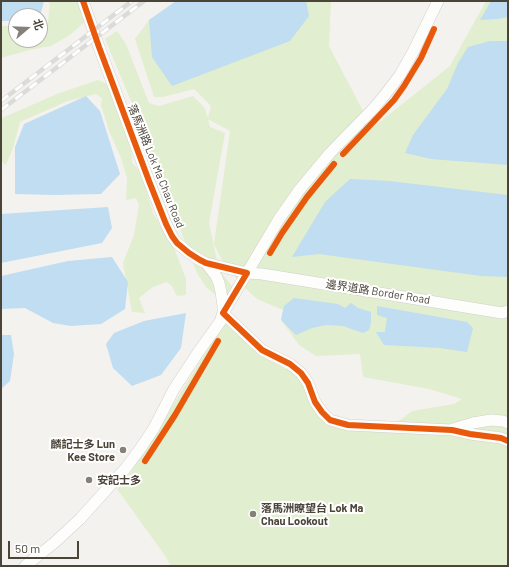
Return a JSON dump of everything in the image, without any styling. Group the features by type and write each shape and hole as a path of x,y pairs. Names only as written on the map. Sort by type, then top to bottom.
{"street":[{"name":"落馬洲路 Lok Ma Chau Road","path":"83,1 149,181 169,230 178,243 189,254 206,263 247,272"},
{"path":"25,566 54,543 80,519 116,479 140,449 154,428 174,389 218,325 223,313 279,219 300,189 330,154 373,109 400,75 438,1"},
{"name":"落馬洲路 Lok Ma Chau Road","path":"206,263 219,283 223,299 223,313"},
{"name":"邊界道路 Border Road","path":"247,272 490,312 502,313 508,311"},
{"path":"223,313 262,350 290,364 301,373 308,384 318,407 330,420 348,425 452,430 501,438 508,441"},
{"path":"452,430 473,423 491,420 508,423"}],"green space":[{"path":"48,1 86,1 90,17 70,35 48,47 50,5"},
{"path":"175,1 331,1 329,46 372,128 450,66 486,1 508,1 508,566 171,566 117,489 126,480 226,320 264,357 299,376 305,391 328,423 391,427 412,411 454,404 462,399 429,389 363,377 360,354 316,356 299,345 281,320 283,310 257,299 244,287 224,264 214,244 230,131 208,119 210,127 225,133 209,223 219,270 237,292 224,302 206,287 197,273 134,108 105,39 117,31 126,44 149,103 159,106 193,96 204,107 208,118 211,106 194,89 163,97 154,97 135,39 149,20"},
{"path":"1,26 8,26 8,48 40,48 1,58"},
{"path":"98,80 107,84 131,146 132,163 141,172 153,213 174,248 186,279 186,295 177,296 171,285 166,282 153,287 139,298 145,313 132,312 123,263 134,235 139,205 136,198 126,200 127,178 121,158 109,131 101,105 102,98 96,94 68,101 20,122 13,148 6,165 1,161 2,118 57,94"}],"water":[{"path":"1,1 44,1 42,8 8,8 8,21 1,21"},
{"path":"176,1 306,1 309,16 290,41 172,86 152,57 149,20"},
{"path":"491,1 508,1 508,17 480,20"},
{"path":"490,41 508,41 508,165 431,159 405,153 413,135 447,89 458,63 468,47"},
{"path":"86,96 100,111 120,174 101,194 15,194 15,147 24,124"},
{"path":"350,179 389,181 508,195 508,277 481,276 319,254 292,257 325,202"},
{"path":"108,207 112,228 102,243 1,263 1,214"},
{"path":"112,257 128,282 125,309 101,324 71,326 53,323 25,308 1,309 1,276 68,261"},
{"path":"294,298 338,304 345,308 351,303 358,308 371,312 371,323 369,330 363,333 343,326 326,325 312,328 296,335 281,320 284,306"},
{"path":"377,306 467,322 473,328 467,352 440,348 384,345 376,332 385,332 387,318 377,315"},
{"path":"186,313 181,348 161,375 132,386 113,368 106,344 114,333 144,321"},
{"path":"1,335 11,335 14,354 10,381 1,389"}],"railway":[{"path":"1,101 132,1"},
{"path":"1,110 144,1"}],"cycle path":[{"path":"83,1 149,181 172,236 177,243 189,253 206,263 247,273 223,313 262,350 290,364 301,373 308,383 315,402 330,420 348,425 452,430 501,438 508,441"},
{"path":"343,154 394,100 421,58 434,29"},
{"path":"270,253 307,197 334,164"},
{"path":"145,461 175,415 218,341"}],"place":[{"name":"麟記士多 Lun Kee Store","path":"123,450"},
{"name":"安記士多","path":"89,480"},
{"name":"落馬洲暸望台 Lok Ma Chau Lookout","path":"253,514"}]}
